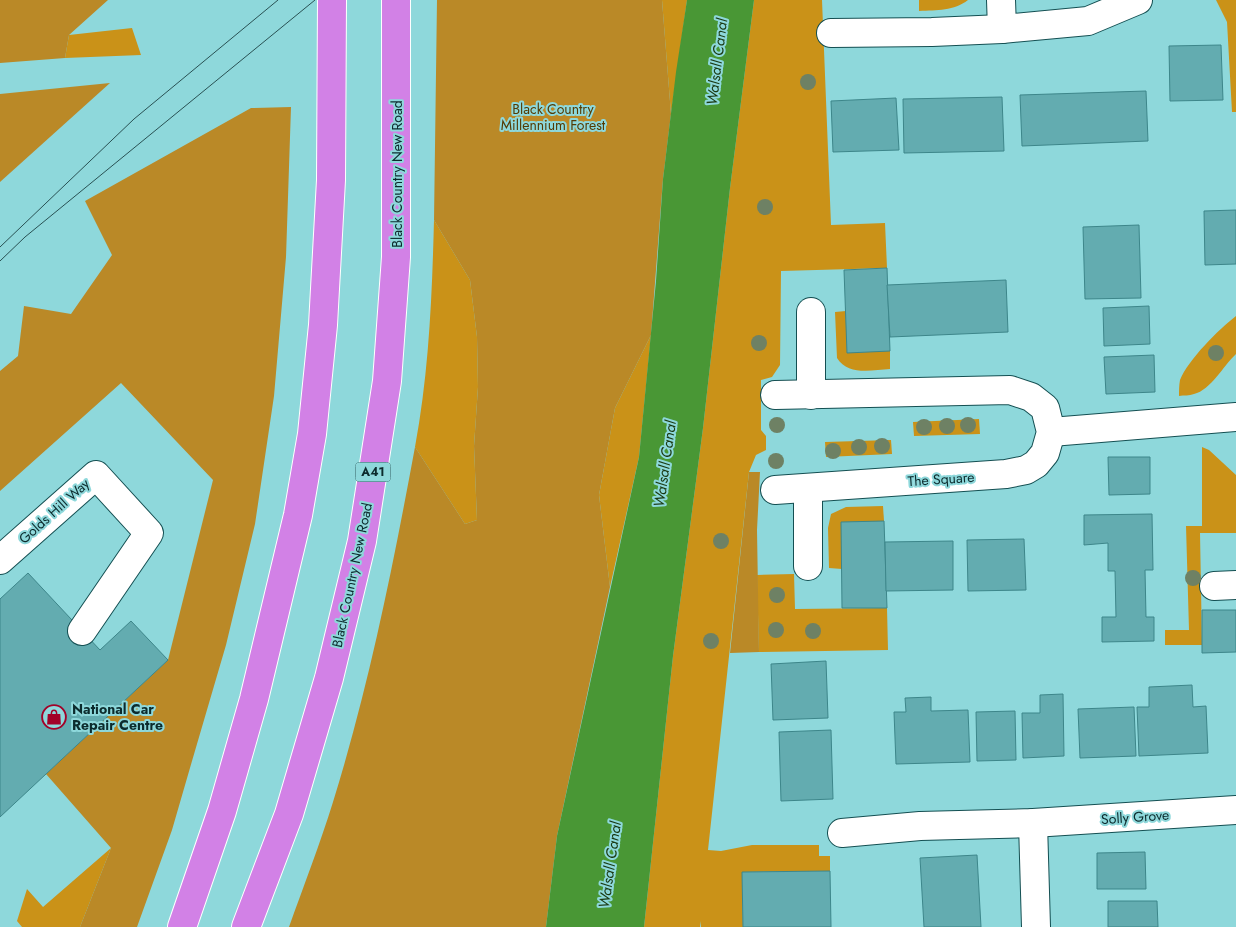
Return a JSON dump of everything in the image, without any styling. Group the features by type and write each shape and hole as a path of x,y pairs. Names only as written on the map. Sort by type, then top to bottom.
{"highway":[{"path":"182,927 222,811 254,699 298,515 312,434 323,325 331,180 332,0"},
{"name":"Black Country New Road","path":"246,927 289,814 329,678 362,541 387,381 396,257 396,0"}],"street":[{"path":"1001,0 1002,29"},
{"path":"831,33 1002,29 1088,21 1138,0"},
{"path":"811,395 812,312"},
{"path":"776,395 1010,390 1031,397 1045,408 1051,432 1236,417"},
{"name":"The Square","path":"774,490 1006,474 1026,470 1036,464 1045,453 1051,432"},
{"name":"Golds Hill Way","path":"0,560 96,475 149,533 82,631"},
{"path":"808,488 808,566"},
{"name":"Solly Grove","path":"842,833 920,826 1033,823 1236,810"},
{"path":"1033,823 1036,927"}],"shaded area":[{"path":"662,0 687,0 671,114"},
{"path":"754,0 822,0 831,225 885,223 887,268 781,271 780,365 772,377 761,380 761,430 766,436 766,450 756,455 749,472 708,850 721,851 752,845 819,845 819,856 830,856 830,871 742,872 743,927 701,927 701,921 700,927 644,927 673,656 703,428 730,188"},
{"path":"919,0 968,0 951,8 919,11"},
{"path":"1216,0 1236,0 1236,112 1232,112 1227,22"},
{"path":"132,28 141,55 65,58 69,35"},
{"path":"434,220 470,280 477,337 478,387 474,446 477,520 465,524 415,447 427,363"},
{"path":"846,311 890,351 890,369 854,370 842,364 837,358 835,312"},
{"path":"1236,316 1236,354 1206,388 1192,395 1179,396 1180,380 1190,363 1213,337"},
{"path":"651,335 639,457 610,587 599,495 615,408"},
{"path":"979,419 980,434 914,436 913,422"},
{"path":"891,440 892,454 826,457 825,442"},
{"path":"1202,447 1209,450 1236,475 1236,533 1200,533 1202,645 1165,645 1165,630 1189,630 1186,526 1202,526"},
{"path":"883,506 884,521 842,569 829,568 828,528 831,514 846,507"},
{"path":"794,574 795,609 887,608 888,650 759,652 757,575"},
{"path":"111,848 80,927 22,927 17,921 27,889 43,907"}],"green space":[{"path":"0,0 108,0 69,35 65,58 0,63"},
{"name":"Black Country Millennium Forest","path":"437,0 662,0 671,114 663,179 651,335 615,408 599,495 610,587 557,836 546,927 289,927 328,818 358,714 389,581 415,447 465,524 477,520 474,446 478,387 477,337 470,280 434,220"},
{"path":"110,83 0,182 0,94"},
{"path":"291,107 286,257 274,396 255,524 226,645 172,830 137,927 80,927 111,848 46,774 168,660 213,480 121,383 0,491 0,371 18,356 24,306 71,314 112,255 85,201 251,108"},
{"path":"749,472 760,472 757,530 759,652 730,653"}],"water":[{"name":"Walsall Canal","path":"687,0 754,0 730,188 703,428 673,656 644,927 546,927 557,836 639,457 656,281 663,179"}],"building":[{"path":"1221,45 1223,100 1170,101 1169,46"},
{"path":"1146,91 1148,141 1022,146 1020,95"},
{"path":"1002,97 1004,151 904,153 903,99"},
{"path":"896,98 899,150 833,152 831,101"},
{"path":"1236,210 1236,264 1205,265 1204,211"},
{"path":"1139,225 1141,298 1085,299 1083,227"},
{"path":"887,268 890,351 847,353 844,270"},
{"path":"1006,280 1008,332 890,337 887,285"},
{"path":"1149,306 1150,344 1104,346 1103,308"},
{"path":"1154,355 1155,392 1106,394 1104,357"},
{"path":"1108,457 1150,457 1150,494 1109,495"},
{"path":"1152,514 1153,570 1145,570 1146,617 1154,617 1154,641 1102,642 1102,617 1116,617 1115,571 1108,571 1108,543 1084,545 1084,515"},
{"path":"884,521 887,608 842,608 841,522"},
{"path":"1024,539 1026,590 968,591 967,540"},
{"path":"953,541 953,590 886,591 885,542"},
{"name":"National Car Repair Centre","path":"28,573 100,650 131,621 168,660 0,817 0,599"},
{"path":"1202,610 1236,610 1236,652 1202,653"},
{"path":"826,661 828,718 773,720 771,664"},
{"path":"1192,685 1193,707 1206,706 1208,753 1139,756 1137,707 1149,707 1149,687"},
{"path":"1063,694 1064,756 1023,758 1022,713 1040,713 1040,695"},
{"path":"931,697 931,711 968,710 970,762 896,764 894,712 906,712 905,698"},
{"path":"1134,707 1136,756 1080,758 1078,709"},
{"path":"1015,711 1016,760 977,761 976,712"},
{"path":"831,730 833,799 781,801 779,732"},
{"path":"1145,852 1146,889 1097,889 1097,853"},
{"path":"977,855 981,927 924,927 920,858"},
{"path":"830,871 831,927 743,927 742,872"},
{"path":"1108,901 1157,901 1158,927 1108,927"}],"tram line":[{"path":"0,247 134,119 278,0"},
{"path":"0,261 25,237 315,0"}],"place":[{"name":"National Car Repair Centre","path":"54,717"}]}
